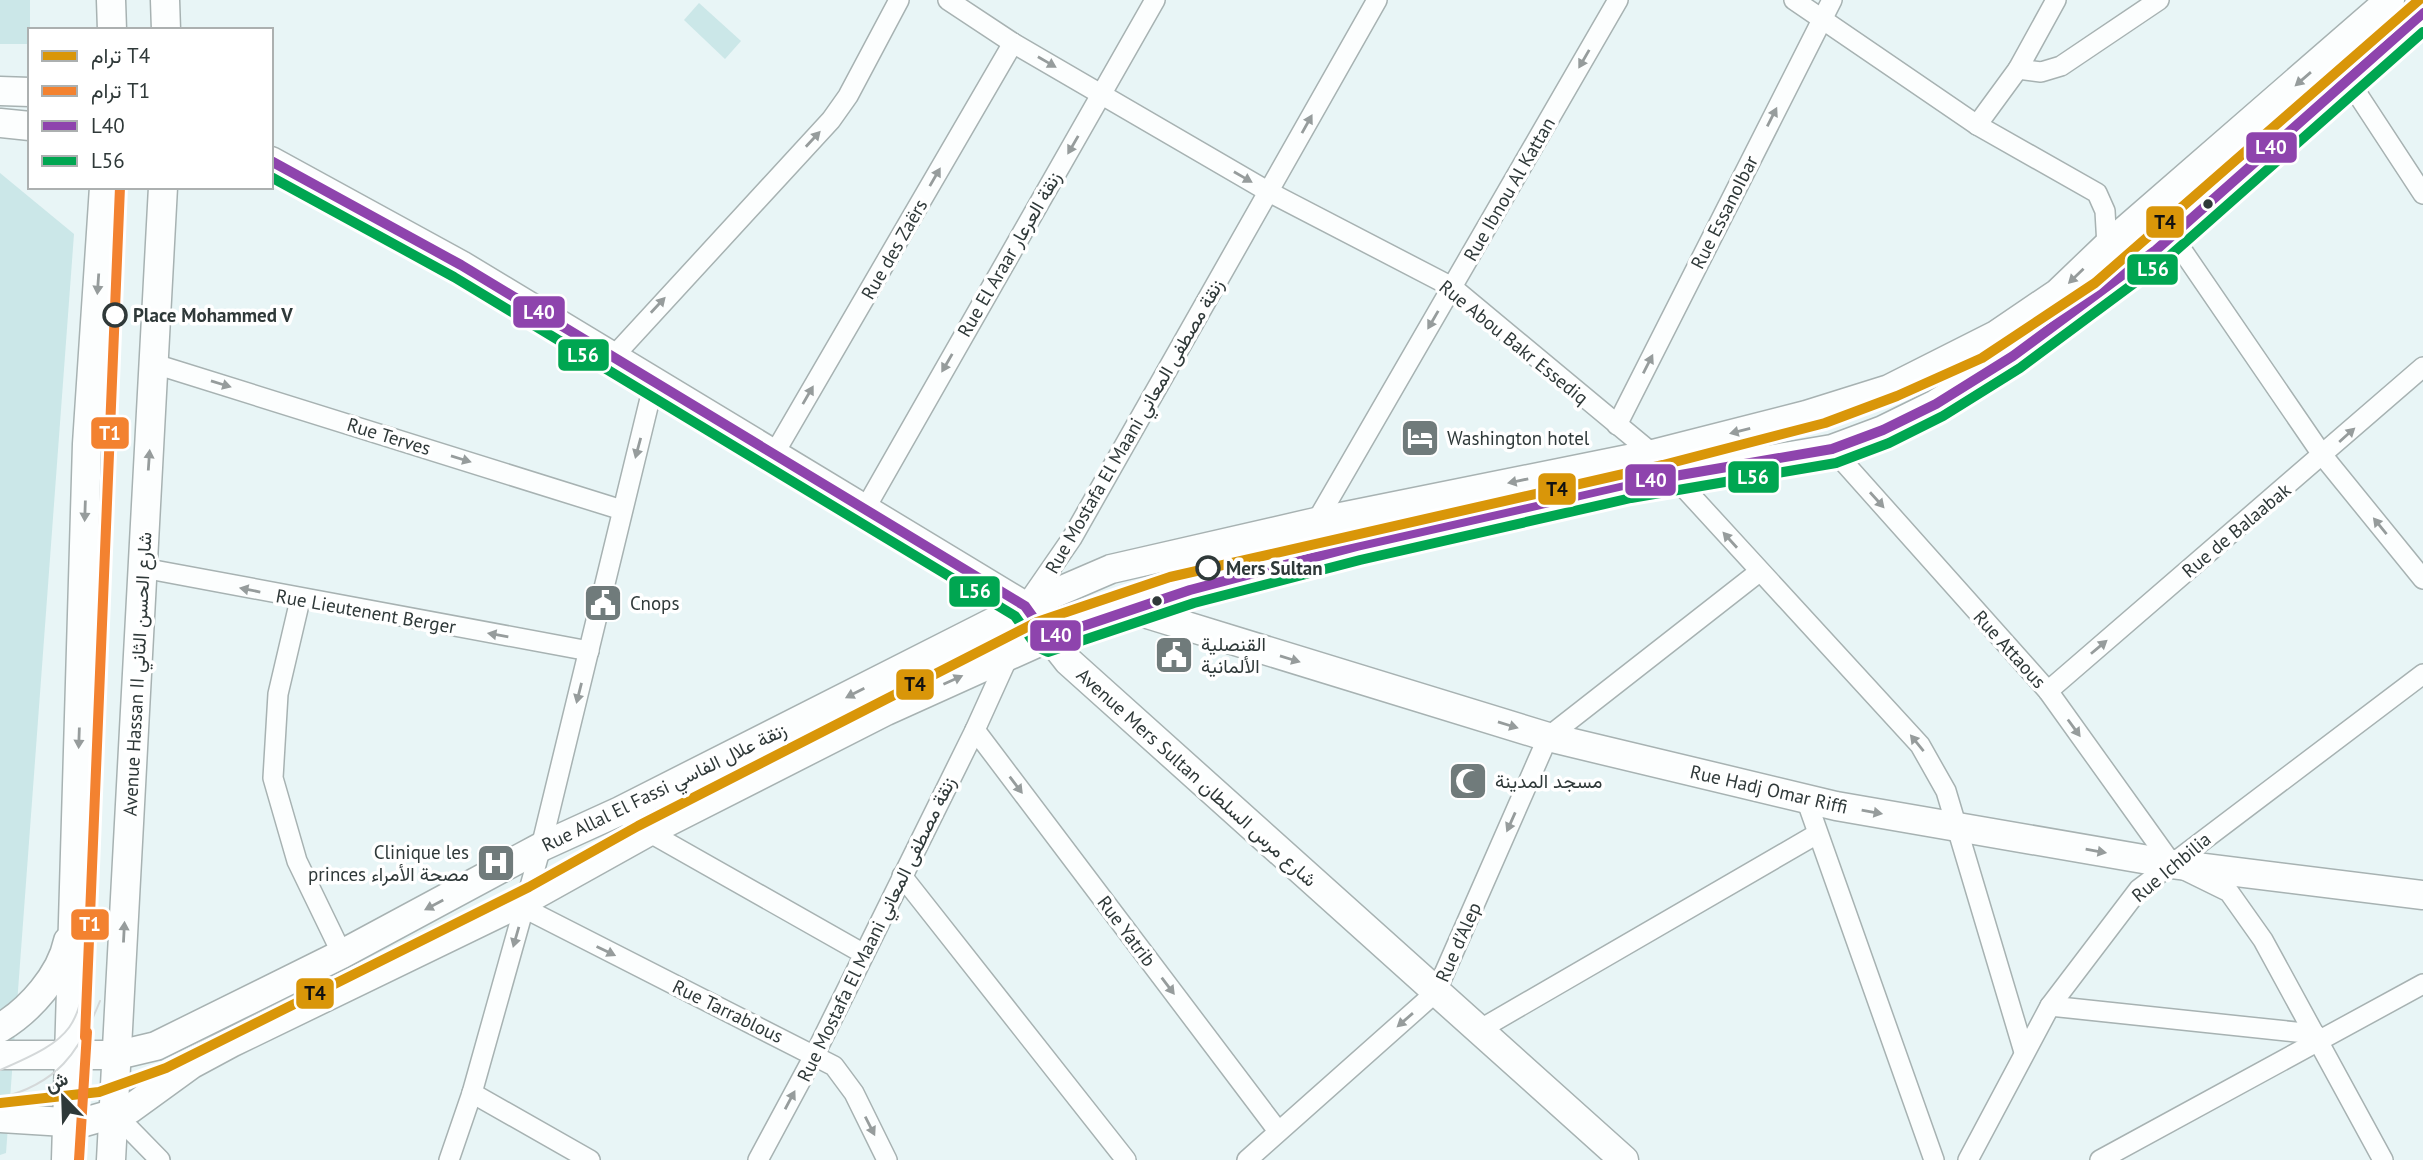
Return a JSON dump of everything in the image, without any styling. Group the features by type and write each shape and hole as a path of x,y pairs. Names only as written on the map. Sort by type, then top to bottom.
{"main road":[{"path":"111,0 112,28"},
{"path":"165,0 166,28"},
{"name":"Rue Allal El Fassi زنقة علال الفاسي","path":"0,1055 118,1055 156,1046 179,1036 342,954 541,847 620,811 1026,606 1111,569 1316,522 1653,454 1805,415 1889,389 1996,335 2058,293 2107,246 2337,49 2390,0"},
{"name":"Rue Allal El Fassi زنقة علال الفاسي","path":"0,1118 81,1123 115,1114 140,1103 192,1064 231,1043 525,904 648,832 886,711 1048,638 1131,609 1357,546 1628,484 1832,449 1883,430 1936,404 2013,356 2156,250 2423,13"},
{"path":"0,91 28,92"},
{"name":"Avenue Mers Sultan شارع مرس السلطان","path":"273,162 461,265 1026,606 1068,661 1624,1160"},
{"path":"82,189 102,216"},
{"path":"66,1160 87,444 104,189"},
{"name":"Avenue Hassan II شارع الحسن الثاني","path":"111,1160 163,189"},
{"name":"Rue Hadj Omar Riffi","path":"1131,609 1548,737 1806,799 2172,864 2423,895"},
{"path":"0,1028 32,1003 65,953 75,907"}],"street":[{"path":"613,357 831,120 848,96 900,0"},
{"name":"Rue Abou Bakr Essediq","path":"947,0 1013,43 1269,192 1452,287 1653,454 1920,745 1946,792 2024,1052"},
{"name":"Rue El Araar زنقة العرعار","path":"864,509 1155,0"},
{"name":"Rue Mostafa El Maani زنقة مصطفى المعاني","path":"758,1160 815,1054 975,730 1009,655 1026,606 1072,538 1377,0"},
{"name":"Rue Ibnou Al Kattan","path":"1316,522 1618,0"},
{"path":"1794,0 1977,125 2097,193 2105,211 2107,246"},
{"name":"Rue EssanoIbar","path":"1617,425 1832,0"},
{"path":"1977,125 2018,69 2056,0"},
{"path":"2018,69 2041,72 2061,66 2160,0"},
{"name":"Rue des Zaërs","path":"774,454 1013,43"},
{"path":"2337,49 2347,64 2347,78 2423,194"},
{"path":"2171,234 2323,456 2423,579"},
{"name":"Rue Terves","path":"155,364 622,510"},
{"name":"Rue de Balaabak","path":"2048,691 2423,367"},
{"path":"449,1160 472,1093 541,847 654,382"},
{"name":"Rue Attaous","path":"1832,449 2048,691 2172,864"},
{"name":"Rue Lieutenent Berger","path":"142,568 300,600 589,651"},
{"path":"1548,737 1759,572"},
{"path":"300,600 278,694 273,778 297,861 342,954"},
{"name":"Rue Ichbilia","path":"1968,1160 2050,1006 2130,900 2172,864 2423,674"},
{"name":"Rue Yatrib","path":"975,730 1278,1131"},
{"name":"Rue d'Alep","path":"1247,1160 1436,992 1548,737"},
{"path":"1806,799 1934,1160"},
{"path":"620,811 648,832 864,954"},
{"path":"1479,1030 1817,834"},
{"path":"2172,864 2229,892 2263,940 2383,1160"},
{"path":"902,876 1126,1160"},
{"name":"Rue Tarrablous","path":"525,904 834,1066 847,1082 887,1160"},
{"path":"2100,1160 2318,1038 2423,984"},
{"path":"2050,1006 2318,1038"},
{"path":"472,1093 590,1160"},
{"path":"115,1114 160,1160"}],"shaded area":[{"path":"0,0 30,0 28,44 0,44"},
{"path":"699,3 741,41 725,59 684,20"},
{"path":"0,173 74,234 6,1153 0,1155"}],"tram line":[{"name":"T4","path":"0,1103 99,1092 166,1068 529,887 638,826 1037,622 1170,577 1663,465 1825,423 1897,396 1982,358 2095,283 2419,0"},
{"name":"T1","path":"79,1160 87,1032 85,1037 120,189"},
{"path":"0,1070 46,1048 70,1026 82,994 91,944"},
{"path":"0,1098 37,1084 64,1064 84,1036 100,1001"}],"transit line":[{"name":"L40","path":"273,162 461,265 1025,606 1048,638 1190,590 1357,546 1628,484 1832,449 1883,430 1936,404 2013,356 2156,250 2423,13"},
{"name":"L56","path":"273,178 454,277 1015,616 1037,647 1048,652 1194,603 1360,560 1631,498 1836,463 1889,443 1943,416 2020,368 2164,261 2423,32"}],"place":[{"name":"Place Mohammed V","path":"115,315"},
{"name":"Washington hotel","path":"1420,438"},
{"name":"Mers Sultan","path":"1208,568"},
{"name":"Cnops","path":"603,603"},
{"name":"القنصلية الألمانية","path":"1174,655"},
{"name":"مسجد المدينة","path":"1468,781"},
{"name":"Clinique les princes مصحة الأمراء","path":"496,863"}]}
